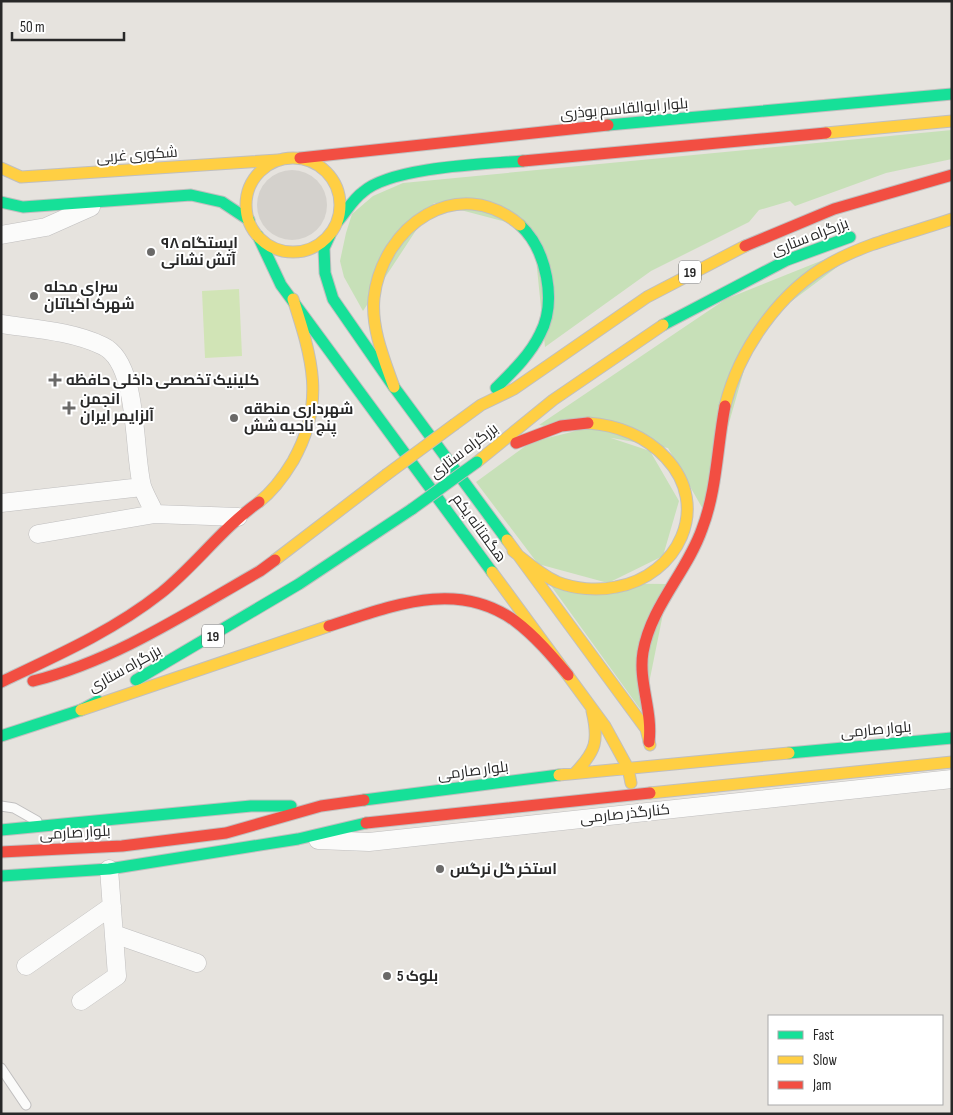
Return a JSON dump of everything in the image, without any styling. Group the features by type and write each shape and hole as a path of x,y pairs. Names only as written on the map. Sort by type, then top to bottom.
{"main road":[{"name":"بلوار ابوالقاسم بوذری","path":"338,221 363,191 393,177 442,168 531,146 952,94"},
{"name":"بلوار ابوالقاسم بوذری","path":"300,158 952,121"},
{"path":"300,158 320,166 334,181 340,200 338,221 330,235 318,246 302,251 286,252 270,246 258,236 249,220 246,202 251,184 262,170 278,160 300,158"},
{"name":"شکوری غربی","path":"1,168 21,177 278,160"},
{"name":"بزرگراه ستاری","path":"1,689 58,674 128,645 260,570 477,408 512,390 592,332 647,296 704,265 779,230 846,204 902,186 952,175"},
{"path":"1,209 191,195 210,197 226,202 249,220"},
{"path":"1,202 23,207"},
{"path":"394,387 374,317 374,301 380,274 388,253 403,232 419,218 440,208 466,203 488,206 513,218 530,238 543,262 549,292 544,326 530,348 477,408"},
{"path":"886,227 952,212"},
{"path":"692,762 657,748 642,681 642,654 646,632 699,537 714,485 722,422 729,389 752,341 786,299 829,264 871,246 952,219"},
{"name":"هگمتانه یکم","path":"330,235 324,248 325,273 333,299 394,387 513,551 646,729 657,748 658,778"},
{"name":"بزرگراه ستاری","path":"1,736 81,710 185,653 291,589 412,509 476,462 553,400 672,318 787,260 858,235"},
{"name":"هگمتانه یکم","path":"258,236 281,285 591,706 628,768 633,794"},
{"path":"1,682 110,628 153,600 197,560 238,517 266,496 296,458 306,433 313,405 313,370 307,341 293,299"},
{"path":"476,462 549,428 587,421 604,423 641,438 671,462 680,475 685,490 686,510 678,548 668,561 638,581 600,591 581,589 562,584 513,551"},
{"path":"81,710 160,686 300,636 411,600 440,597 474,600 493,606 528,630 568,675"},
{"path":"576,773 592,755 597,741 591,706"},
{"name":"بلوار صارمی","path":"1,876 109,869 298,839 368,822 633,794 658,778 692,762 952,738"},
{"name":"بلوار صارمی","path":"1,852 122,846 226,832 321,806 628,768 658,778 952,762"},
{"path":"1,830 251,806 321,806"}],"street":[{"path":"1,235 46,227 99,203"},
{"path":"1,324 61,334 104,346 122,366 130,390 142,486 155,514"},
{"path":"1,503 142,486"},
{"path":"38,534 155,514 238,517"},
{"name":"کنارگذر صارمی","path":"298,839 369,842 952,779"},
{"path":"81,1001 117,976 109,869"},
{"path":"26,966 112,906"},
{"path":"114,934 197,963"}],"lane":[{"path":"1,806 14,808 46,826"},
{"path":"1,1068 26,1105"}],"green space":[{"path":"952,130 952,159 886,173 795,206 790,201 759,210 749,222 651,271 545,347 533,229 434,203 363,311 344,277 340,261 352,214 373,196 403,183"},
{"path":"873,240 756,328 704,511 668,448 539,425 726,299"},
{"path":"239,289 242,356 205,358 202,291"},
{"path":"584,429 650,451 679,501 663,556 608,583 538,564 476,482 531,442"},
{"path":"549,583 669,584 643,713"}],"shaded area":[{"path":"292,170 305,173 317,180 324,192 327,205 324,218 317,230 305,237 292,240 279,237 267,230 260,218 257,205 260,192 267,180 279,173"}],"traffic: fast":[{"path":"608,125 952,94"},
{"path":"338,221 359,195 376,184 394,177 439,168 523,161"},
{"path":"1,202 23,207 191,195 222,202 249,220"},
{"path":"496,388 520,363 536,342 545,321 548,307 548,292 543,262 537,248 520,225"},
{"path":"330,235 324,248 325,273 333,299 394,387 507,540"},
{"path":"258,236 281,285 492,572"},
{"path":"663,325 787,260 850,237"},
{"path":"412,509 477,462"},
{"path":"136,680 299,584 412,509"},
{"path":"1,736 81,710 98,701"},
{"path":"789,753 952,738"},
{"path":"364,800 559,775"},
{"path":"1,830 251,806 291,806"},
{"path":"1,876 109,869 298,839 366,823"}],"traffic: slow":[{"path":"826,133 952,121"},
{"path":"293,158 311,162 326,172 336,187 340,205 336,223 326,238 311,248 293,252 275,248 260,238 250,223 246,205 250,187 260,172 275,162 293,158"},
{"path":"1,168 21,177 278,160"},
{"path":"394,387 379,343 374,321 374,298 380,272 391,249 407,229 427,215 449,206 472,204 496,210 520,225"},
{"path":"725,406 740,364 764,324 778,306 812,275 831,263 860,249 952,219"},
{"path":"455,424 481,405 514,389 647,297 745,246"},
{"path":"259,502 278,483 293,461 310,420 313,400 310,361 293,299"},
{"path":"477,462 553,400 663,325"},
{"path":"513,551 539,572 557,582 579,588 601,589 616,587 638,580 656,569 671,554 682,537 687,517 686,497 680,477 666,458 658,450 630,433 610,426 588,423"},
{"path":"386,475 455,424"},
{"path":"275,560 386,475"},
{"path":"507,540 646,729 650,745"},
{"path":"492,572 605,726 628,768 631,783"},
{"path":"81,710 329,626"},
{"path":"575,773 587,758 594,745 595,730 592,711"},
{"path":"559,775 789,753"},
{"path":"650,793 952,762"}],"traffic: jam":[{"path":"300,158 608,125"},
{"path":"523,161 826,133"},
{"path":"745,246 834,209 952,175"},
{"path":"649,742 649,719 642,674 643,652 653,619 688,560 702,529 714,484 725,406"},
{"path":"516,443 561,426 588,423"},
{"path":"1,682 84,642 143,607 174,582 233,523 259,502"},
{"path":"33,681 93,661 150,634 206,603 275,560"},
{"path":"329,626 376,611 423,600 470,601 493,608 515,621 536,640 568,675"},
{"path":"366,823 650,793"},
{"path":"1,852 122,846 226,833 321,806 364,800"}],"place":[{"name":"ایستگاه ۹۸ آتش نشانی","path":"151,252"},
{"name":"سرای محله شهرک اکباتان","path":"34,296"},
{"name":"کلینیک تخصصی داخلی حافظه","path":"55,380"},
{"name":"انجمن آلزایمر ایران","path":"69,408"},
{"name":"شهرداری منطقه پنج ناحیه شش","path":"234,418"},
{"name":"استخر گل نرگس","path":"440,869"},
{"name":"بلوک 5","path":"387,976"}]}
